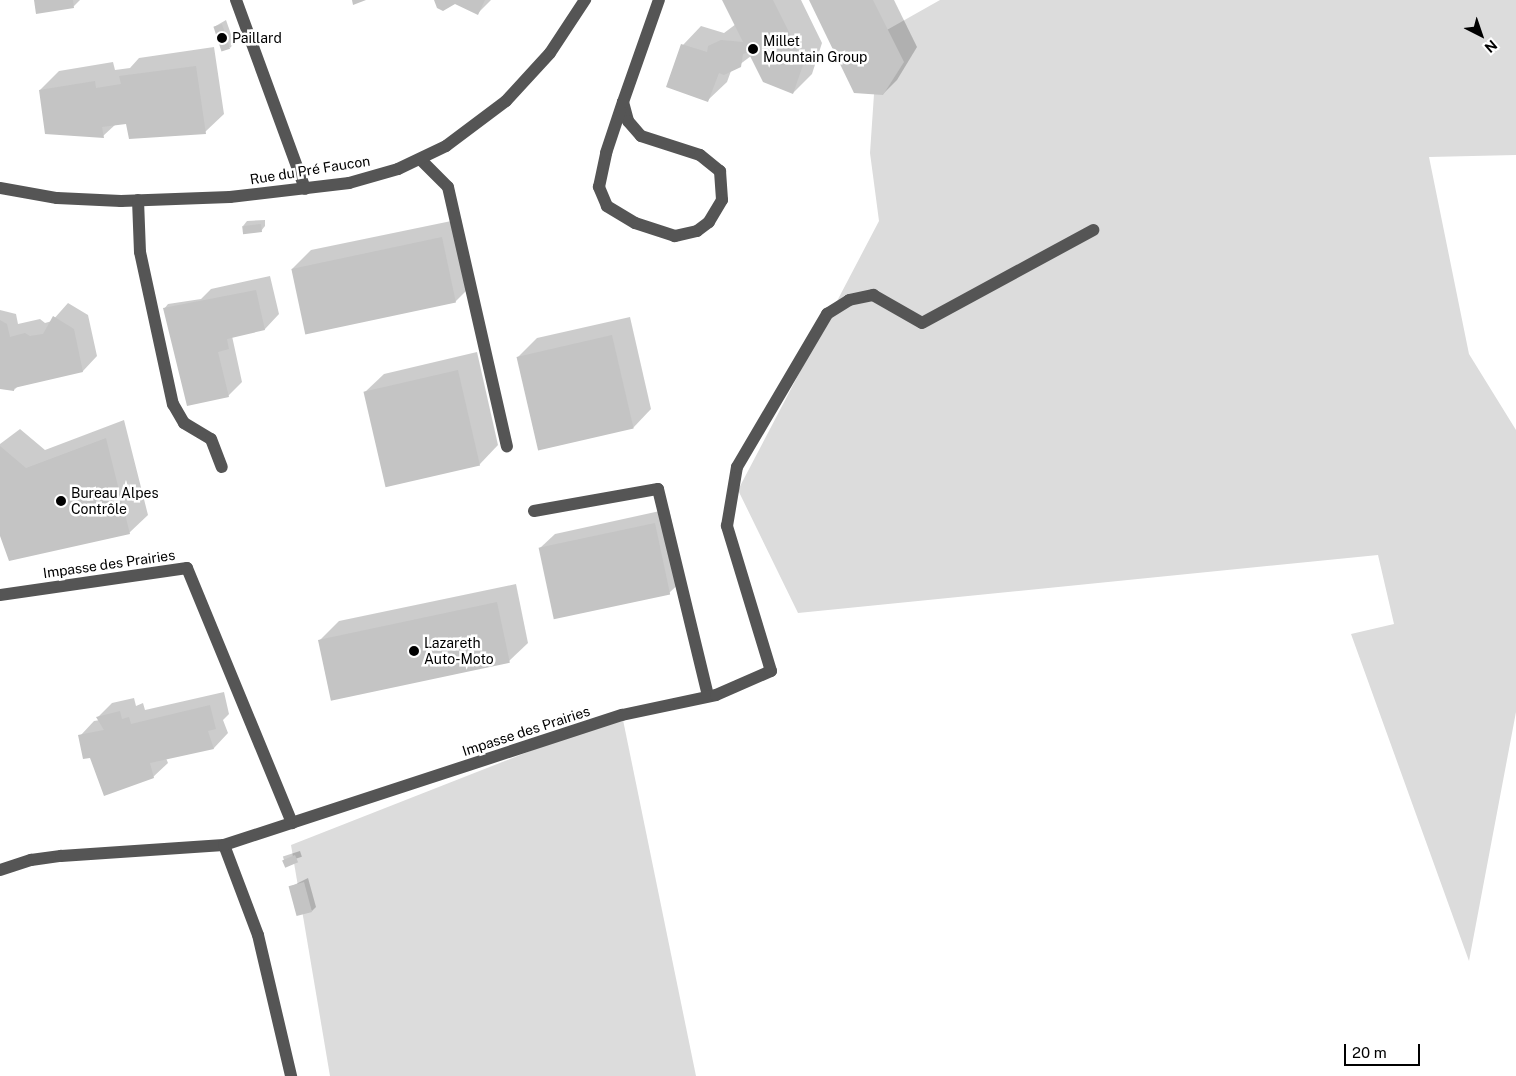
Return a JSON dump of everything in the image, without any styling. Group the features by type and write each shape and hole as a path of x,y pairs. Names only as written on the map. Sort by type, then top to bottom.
{"street":[{"path":"236,0 305,189"},
{"name":"Rue du Pré Faucon","path":"0,188 57,198 138,200 230,197 305,189 375,176 421,160 463,135 506,100 550,53 585,0"},
{"path":"623,102 628,120 641,136 700,155 720,171 722,200 709,222 697,231 687,236 664,234 616,213 602,197 599,175 623,102 659,0"},
{"path":"421,160 448,188 507,446"},
{"path":"138,200 140,252 173,404 184,423 211,439 222,467"},
{"name":"Impasse des Prairies","path":"0,870 31,860 61,856 224,845 622,715 708,696 770,671 727,526 737,467 827,314 848,300 873,295 922,323 1093,230"},
{"path":"534,511 658,489 708,696"},
{"name":"Impasse des Prairies","path":"0,595 187,568 292,823"},
{"path":"224,845 258,935 291,1076"}],"shaded area":[{"path":"940,0 1516,0 1516,155 1429,157 1469,354 1516,430 1516,712 1469,961 1351,634 1394,624 1378,555 798,613 738,490 879,221 870,153 878,35"},
{"path":"622,715 696,1076 330,1076 291,845"}],"building":[{"path":"34,0 73,0 74,8 36,14"},
{"path":"352,0 366,0 353,5"},
{"path":"434,0 485,0 478,15 455,4 443,11 437,8"},
{"name":"Millet Mountain Group","path":"722,0 773,0 804,62 793,94 763,82 748,52 743,54 741,67 724,75 719,73 708,102 666,87 681,44 707,52 708,46 721,40 743,42"},
{"path":"809,0 873,0 904,62 883,95 854,93"},
{"name":"Paillard","path":"222,24 230,49 221,52 213,27"},
{"path":"196,66 206,134 129,139 126,124 102,127 104,138 45,134 39,90 95,81 96,88 121,84 119,76"},
{"path":"261,224 262,232 243,234 242,226"},
{"path":"442,237 456,303 305,335 291,269"},
{"path":"256,290 265,330 227,339 229,349 218,352 229,397 187,406 163,308"},
{"path":"53,316 74,329 83,372 14,388 14,391 0,389 0,320 7,324 10,337 25,333 30,336 43,334"},
{"path":"612,335 634,429 538,451 517,357"},
{"path":"458,370 480,465 386,487 363,392"},
{"name":"Bureau Alpes Contrôle","path":"106,438 130,534 9,561 0,536 0,446 26,468"},
{"path":"655,523 670,594 554,619 539,548"},
{"name":"Lazareth Auto-Moto","path":"497,602 510,663 331,701 318,640"},
{"path":"210,705 216,729 208,731 214,749 150,763 154,778 104,796 90,758 83,759 78,735 104,730 96,717 120,711 122,719 129,717 131,724"},
{"path":"295,855 298,862 285,868 282,860"},
{"path":"304,882 312,912 297,916 289,886"}],"place":[{"name":"Paillard","path":"222,38"},
{"name":"Millet Mountain Group","path":"753,49"},
{"name":"Bureau Alpes Contrôle","path":"61,501"},
{"name":"Lazareth Auto-Moto","path":"414,651"}]}
